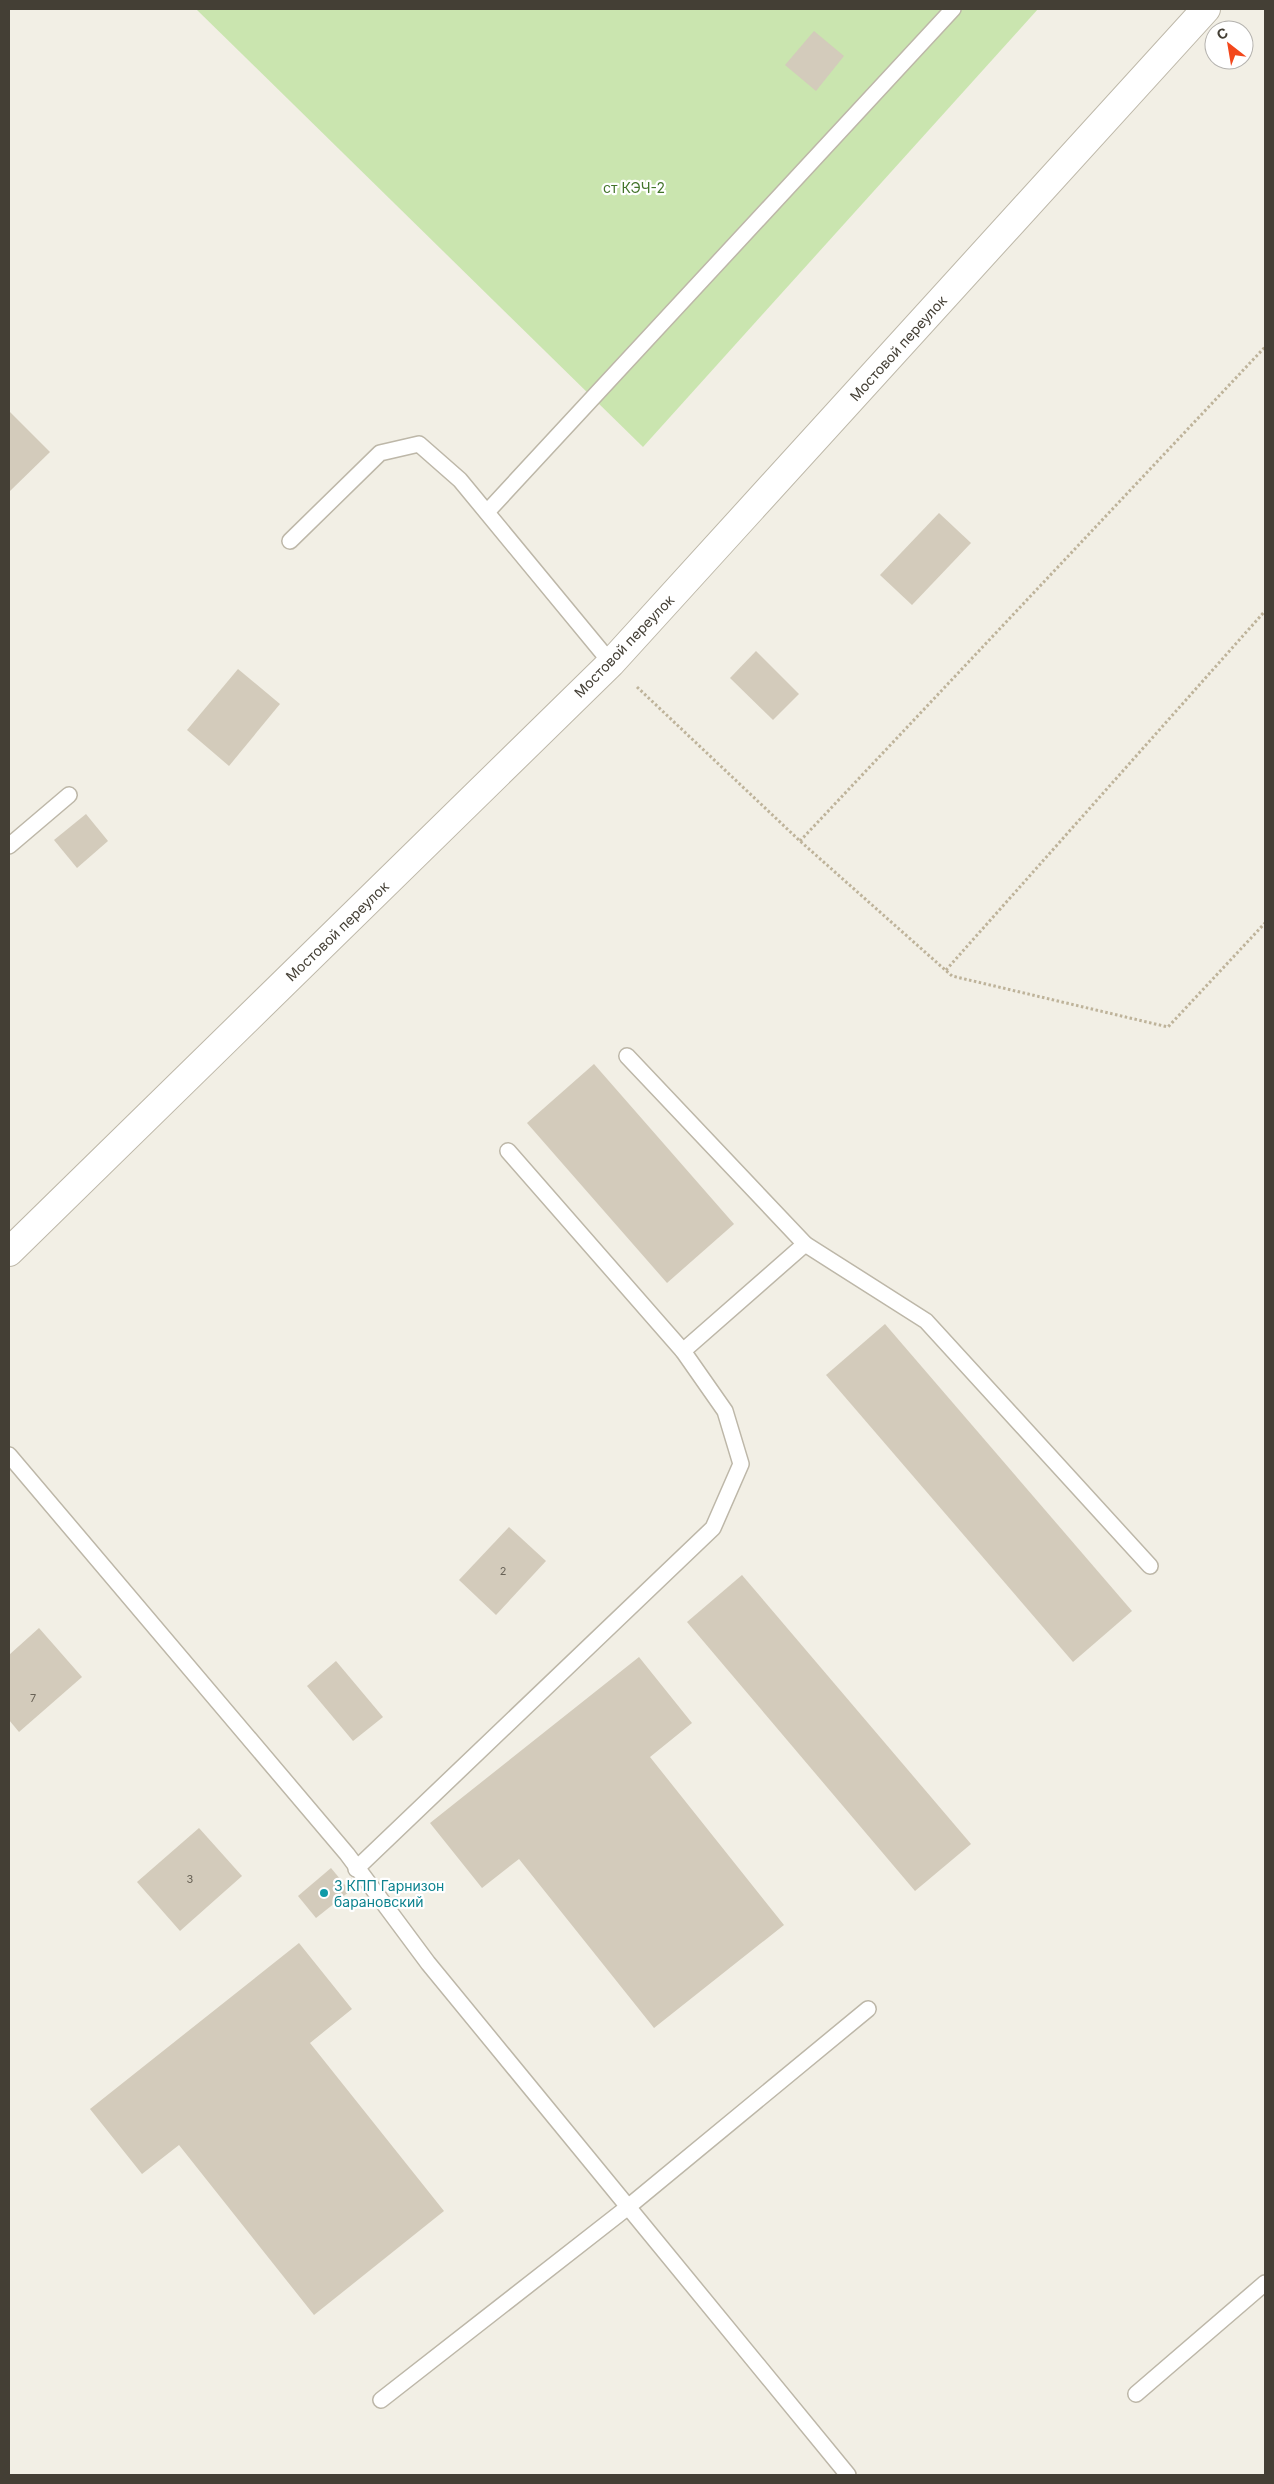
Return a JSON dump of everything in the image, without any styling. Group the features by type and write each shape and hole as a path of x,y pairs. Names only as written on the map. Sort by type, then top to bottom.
{"street":[{"name":"Мостовой переулок","path":"9,1252 611,663 1206,9"}],"lane":[{"path":"487,512 953,9"},
{"path":"290,541 380,453 419,444 460,480 611,663"},
{"path":"9,846 69,795"},
{"path":"627,1056 805,1244 926,1321 1150,1566"},
{"path":"356,1869 714,1528 741,1464 725,1411 683,1351 508,1151"},
{"path":"683,1351 805,1244"},
{"path":"9,1454 347,1854 356,1869 428,1963 848,2475"},
{"path":"381,2400 628,2207 868,2009"},
{"path":"1136,2394 1265,2282"}],"path":[{"path":"800,841 1265,347"},
{"path":"946,970 1265,611"},
{"path":"611,663 800,841 952,976 1168,1027 1265,923"}],"green space":[{"name":"ст КЭЧ-2","path":"196,9 1038,9 643,447"}],"building":[{"path":"814,31 844,56 816,91 785,65"},
{"path":"9,411 50,452 9,492"},
{"path":"939,513 971,543 912,605 880,575"},
{"path":"756,651 799,694 773,720 730,678"},
{"path":"238,669 280,704 229,766 187,730"},
{"path":"86,814 108,841 77,868 54,840"},
{"path":"594,1064 734,1224 667,1283 527,1123"},
{"path":"885,1324 1132,1611 1073,1662 826,1375"},
{"path":"509,1527 546,1561 496,1615 459,1580"},
{"path":"742,1575 971,1844 915,1891 687,1622"},
{"path":"39,1628 82,1677 19,1732 9,1720 9,1655"},
{"path":"639,1657 692,1723 650,1757 784,1925 654,2028 519,1859 482,1888 430,1823"},
{"path":"336,1661 383,1717 353,1741 307,1686"},
{"path":"199,1828 242,1876 180,1931 137,1882"},
{"name":"3 КПП Гарнизон барановский","path":"331,1868 350,1891 316,1918 298,1896"},
{"path":"299,1943 352,2009 310,2043 444,2211 314,2315 179,2145 142,2174 90,2109"}],"place":[{"name":"3 КПП Гарнизон барановский","path":"324,1893"}]}
